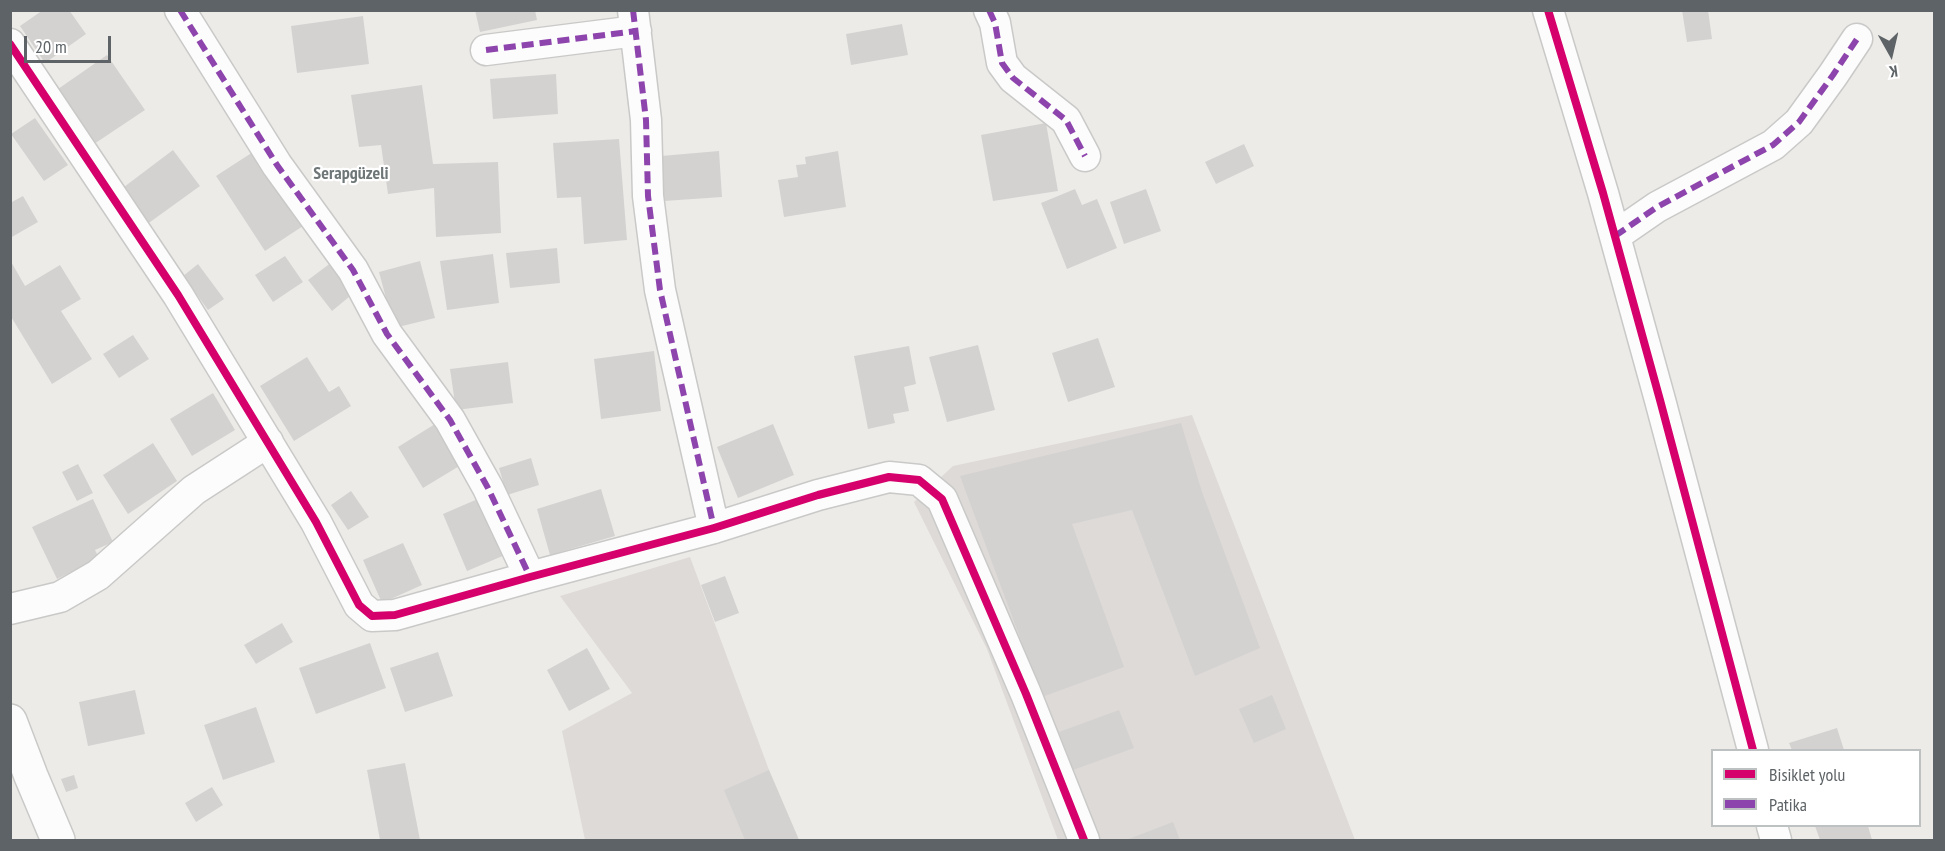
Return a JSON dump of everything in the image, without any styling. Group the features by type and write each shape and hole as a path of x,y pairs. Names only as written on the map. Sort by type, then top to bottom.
{"street":[{"path":"180,10 277,165 353,270 387,334 450,420 488,488 530,577"},
{"path":"989,10 995,23 1002,63 1012,78 1066,120 1085,156"},
{"path":"1548,10 1587,135 1615,236 1753,749"},
{"path":"486,50 634,21 646,120 648,196 660,290 714,528"},
{"path":"1615,236 1657,207 1773,145 1798,122 1857,39"},
{"path":"10,44 178,294 316,522 359,604 372,616 395,615 714,528 818,495 888,477 919,480 942,499 1026,694 1084,840"},
{"path":"10,609 60,597 98,575 194,490 268,442"},
{"path":"10,721 58,840"}],"shaded area":[{"path":"1192,415 1355,840 1058,840 987,649 914,502 953,466"},
{"path":"690,557 769,770 799,840 585,840 562,731 632,693 560,596"}],"building":[{"path":"43,10 69,10 86,34 45,63 20,26"},
{"path":"475,10 535,10 537,20 480,32"},
{"path":"1682,10 1708,10 1712,39 1687,42"},
{"path":"363,16 369,64 297,73 291,26"},
{"path":"902,24 908,55 851,65 846,34"},
{"path":"107,55 145,110 94,144 58,89"},
{"path":"556,74 558,114 493,119 490,79"},
{"path":"422,85 433,164 498,162 501,233 436,237 434,188 388,194 381,145 359,147 351,95"},
{"path":"35,118 68,165 44,181 11,134"},
{"path":"1046,123 1058,191 993,201 981,135"},
{"path":"619,139 627,240 584,244 581,197 557,198 553,143"},
{"path":"1244,144 1254,166 1216,184 1205,162"},
{"path":"173,150 200,186 146,225 120,190"},
{"path":"719,151 722,197 664,201 661,156"},
{"path":"838,151 846,207 784,217 778,180 798,177 796,165 806,164 805,157"},
{"path":"253,152 303,226 265,251 216,176"},
{"path":"1075,189 1082,205 1097,199 1117,248 1067,269 1041,203"},
{"path":"1146,189 1161,231 1124,244 1110,202"},
{"path":"23,196 38,222 10,238 10,203"},
{"path":"557,248 560,283 510,288 506,253"},
{"path":"493,254 499,303 447,310 440,261"},
{"path":"285,256 303,282 273,302 255,275"},
{"path":"10,260 25,286 60,265 81,299 61,311 92,359 52,384 10,315"},
{"path":"420,261 435,318 394,328 379,272"},
{"path":"332,262 355,292 332,311 308,280"},
{"path":"198,264 224,299 208,310 183,276"},
{"path":"133,335 149,359 119,378 103,354"},
{"path":"1098,338 1115,387 1068,402 1052,353"},
{"path":"978,345 995,410 947,422 929,357"},
{"path":"909,346 916,384 904,387 909,411 893,414 895,423 868,429 854,356"},
{"path":"654,351 661,411 601,419 594,359"},
{"path":"307,357 329,392 339,386 351,406 294,441 260,386"},
{"path":"508,362 513,403 456,410 450,369"},
{"path":"213,393 235,430 192,456 170,419"},
{"path":"1181,423 1202,492 1260,648 1195,676 1132,510 1072,524 1124,667 1042,697 960,476"},
{"path":"435,424 461,465 423,488 398,447"},
{"path":"773,424 794,475 738,498 717,447"},
{"path":"153,443 177,481 128,514 103,475"},
{"path":"531,458 539,485 507,495 499,468"},
{"path":"78,464 93,493 77,501 62,472"},
{"path":"601,489 615,536 550,555 537,509"},
{"path":"351,491 369,517 348,530 331,505"},
{"path":"480,498 505,555 467,571 443,514"},
{"path":"93,499 113,542 95,550 99,558 57,579 32,527"},
{"path":"403,543 422,585 382,603 363,560"},
{"path":"725,576 739,613 715,622 701,585"},
{"path":"282,623 293,642 256,664 244,645"},
{"path":"370,643 386,688 316,714 299,668"},
{"path":"587,648 610,689 569,711 547,670"},
{"path":"438,652 453,696 405,712 390,668"},
{"path":"135,690 145,734 88,746 79,702"},
{"path":"1272,695 1286,729 1254,743 1239,709"},
{"path":"256,707 275,762 223,780 204,725"},
{"path":"1119,710 1134,748 1073,770 1059,732"},
{"path":"1837,728 1844,749 1792,749 1789,743"},
{"path":"405,763 420,840 380,840 367,770"},
{"path":"769,770 799,840 745,840 724,790"},
{"path":"74,775 78,788 66,792 61,779"},
{"path":"212,787 223,805 196,822 185,803"},
{"path":"1173,822 1180,840 1126,840"},
{"path":"1815,827 1868,827 1872,840 1820,840"}],"marked path":[{"path":"180,10 277,165 353,270 387,334 450,420 488,488 530,577"},
{"path":"633,10 646,120 648,196 660,290 714,528"},
{"path":"989,10 995,23 1002,63 1013,78 1066,120 1085,156"},
{"path":"486,50 636,31"},
{"path":"1615,236 1657,207 1773,145 1799,122 1857,39"}],"cycle path":[{"path":"1548,10 1603,193 1753,749"},
{"path":"10,44 178,295 316,522 359,605 372,616 395,615 714,528 818,495 889,477 919,480 942,499 1026,694 1084,840"}],"district":[{"name":"Serapgüzeli","path":"351,174"}]}
